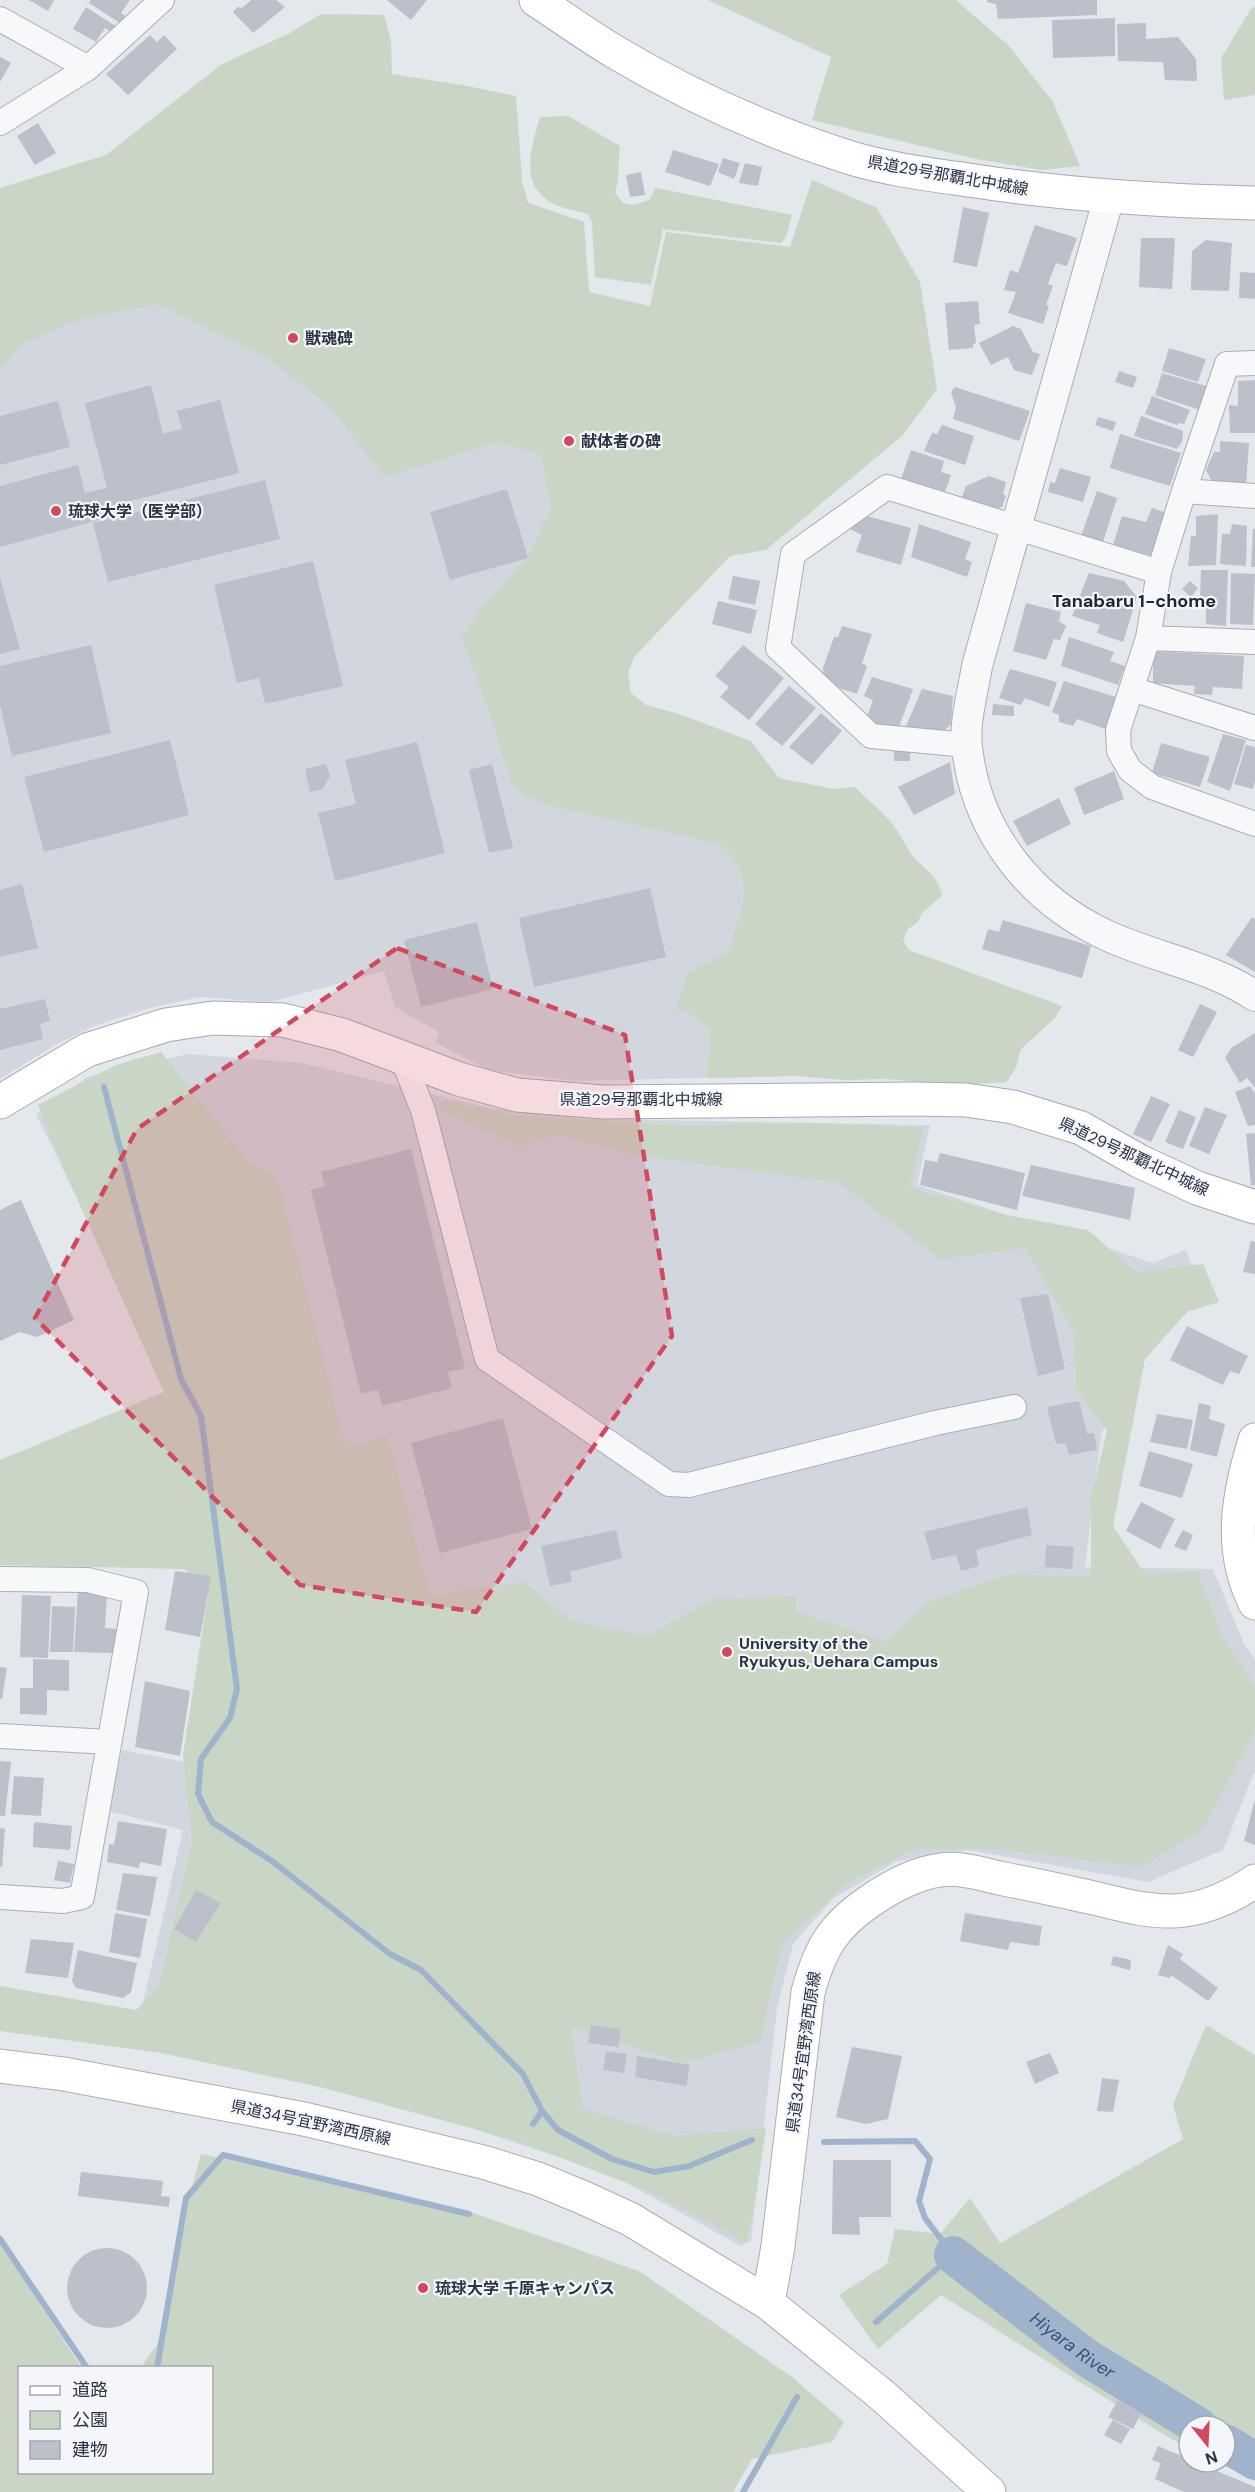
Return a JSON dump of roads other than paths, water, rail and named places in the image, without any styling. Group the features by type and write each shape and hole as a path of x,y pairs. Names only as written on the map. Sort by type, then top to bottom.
{"main road":[{"name":"県道29号那覇北中城線","path":"536,0 615,52 689,91 750,120 852,158 897,169 963,180 1109,197 1255,203"},
{"name":"県道29号那覇北中城線","path":"0,1102 87,1050 166,1025 213,1018 283,1020 342,1035 459,1079 517,1095 603,1102 966,1100 1014,1107 1081,1128 1139,1161 1197,1188 1255,1207"},
{"path":"1255,1441 1243,1477 1238,1538 1247,1587 1255,1603"},
{"name":"県道34号宜野湾西原線","path":"768,2302 778,2246 808,1992 816,1962 833,1933 855,1911 881,1893 941,1870 993,1876 1136,1908 1169,1911 1190,1909 1218,1902 1255,1881"},
{"name":"県道34号宜野湾西原線","path":"0,2066 64,2074 304,2118 483,2162 547,2183 630,2219 768,2302 883,2396 989,2492"}],"street":[{"path":"0,123 88,68 162,0"},
{"path":"0,19 88,68"},
{"path":"1109,197 977,666 970,703 967,745 973,779 984,815 1002,849 1028,882 1064,912 1107,936 1216,974 1255,996"},
{"path":"1255,363 1227,364 1159,572 1148,638 1118,730 1119,751 1130,770 1152,788 1255,824"},
{"path":"967,745 871,736 778,648 793,554 887,487 1159,572"},
{"path":"1184,491 1255,496"},
{"path":"1148,638 1255,642"},
{"path":"1132,689 1255,728"},
{"path":"402,1058 423,1110 487,1359 669,1484 689,1485 935,1423 1014,1407"},
{"path":"0,1579 88,1580 136,1592 82,1897 63,1901 0,1897"},
{"path":"0,1737 109,1742"}],"waterway":[{"path":"104,1087 181,1379 201,1416 237,1689 230,1718 201,1759 198,1794 212,1822 272,1861 390,1954 421,1970 523,2074 542,2111 558,2130 612,2159 654,2172 689,2166 752,2140"},
{"path":"533,2124 542,2111"},
{"path":"824,2142 915,2141 930,2159 919,2201 925,2218 953,2255 876,2322"},
{"path":"157,2366 186,2198 223,2155 469,2214"},
{"path":"0,2239 86,2366"},
{"name":"Hiyara River","path":"953,2255 1087,2358 1178,2414"},
{"path":"743,2492 797,2397"},
{"name":"Hiyara River","path":"1237,2450 1255,2461"}],"place":[{"name":"獣魂碑","path":"293,338"},
{"name":"献体者の碑","path":"569,441"},
{"name":"琉球大学（医学部）","path":"56,511"},
{"name":"University of the Ryukyus, Uehara Campus","path":"727,1652"},
{"name":"琉球大学 千原キャンパス","path":"423,2288"}],"district":[{"name":"Tanabaru 1-chome","path":"1134,601"}]}
